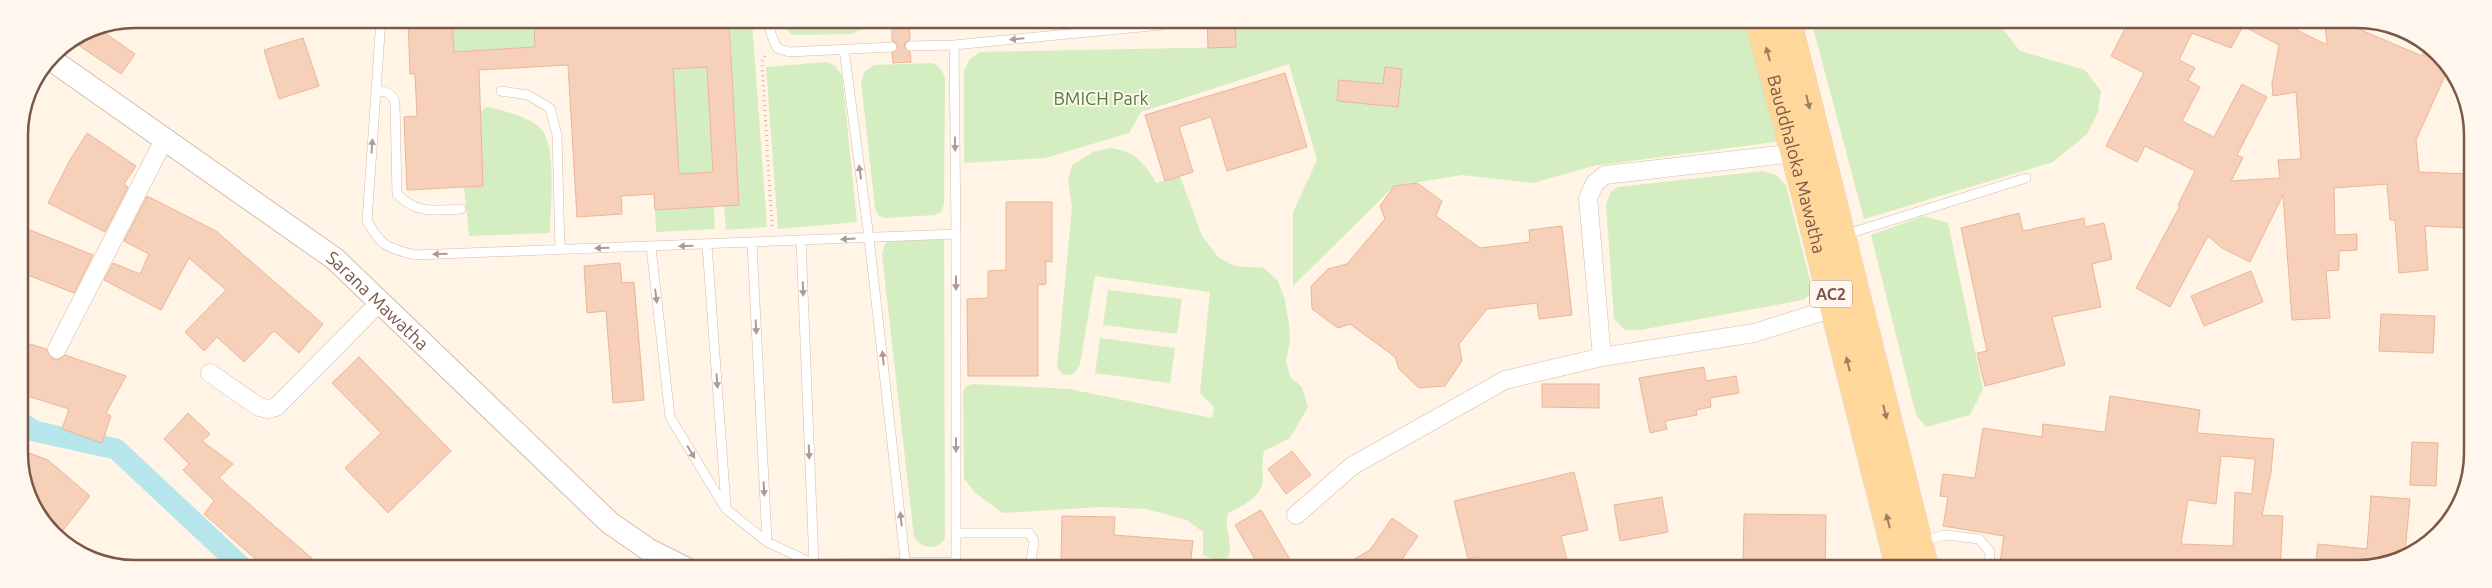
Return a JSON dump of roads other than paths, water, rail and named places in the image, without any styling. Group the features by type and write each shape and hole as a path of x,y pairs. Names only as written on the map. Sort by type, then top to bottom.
{"main road":[{"name":"Bauddhaloka Mawatha","path":"1762,28 1807,151 1841,236 1924,560"},
{"name":"Bauddhaloka Mawatha","path":"1788,28 1834,308 1898,560"}],"street":[{"name":"Sarana Mawatha","path":"56,62 335,259 610,523 649,550 668,560"},
{"path":"57,349 165,138"},
{"path":"1602,357 1588,198 1595,183 1605,175 1807,151"},
{"path":"210,373 259,407 268,410 276,407 380,302"},
{"path":"1296,515 1352,466 1505,380 1602,357 1754,333 1834,308"}],"lane":[{"path":"380,28 367,221 378,240 396,250 415,255 956,234"},
{"path":"772,28 777,48 789,52 892,47"},
{"path":"910,46 954,45 1131,28"},
{"path":"954,45 956,560"},
{"path":"844,49 869,238 905,560"},
{"path":"376,90 388,92 393,96 395,103 397,194 408,205 420,210 461,210"},
{"path":"501,91 528,95 550,108 557,135 560,249"},
{"path":"1841,236 2026,178"},
{"path":"801,241 814,560"},
{"path":"752,243 767,542"},
{"path":"707,245 726,509"},
{"path":"651,247 670,417 726,509 767,542 805,560"},
{"path":"956,534 1029,533 1034,541 1031,560"},
{"path":"1919,542 1946,535 1979,539 1990,552 1990,560"}],"waterway":[{"path":"28,427 34,431 116,449 235,560"}],"park label":[{"name":"BMICH Park","path":"1101,98"}]}
